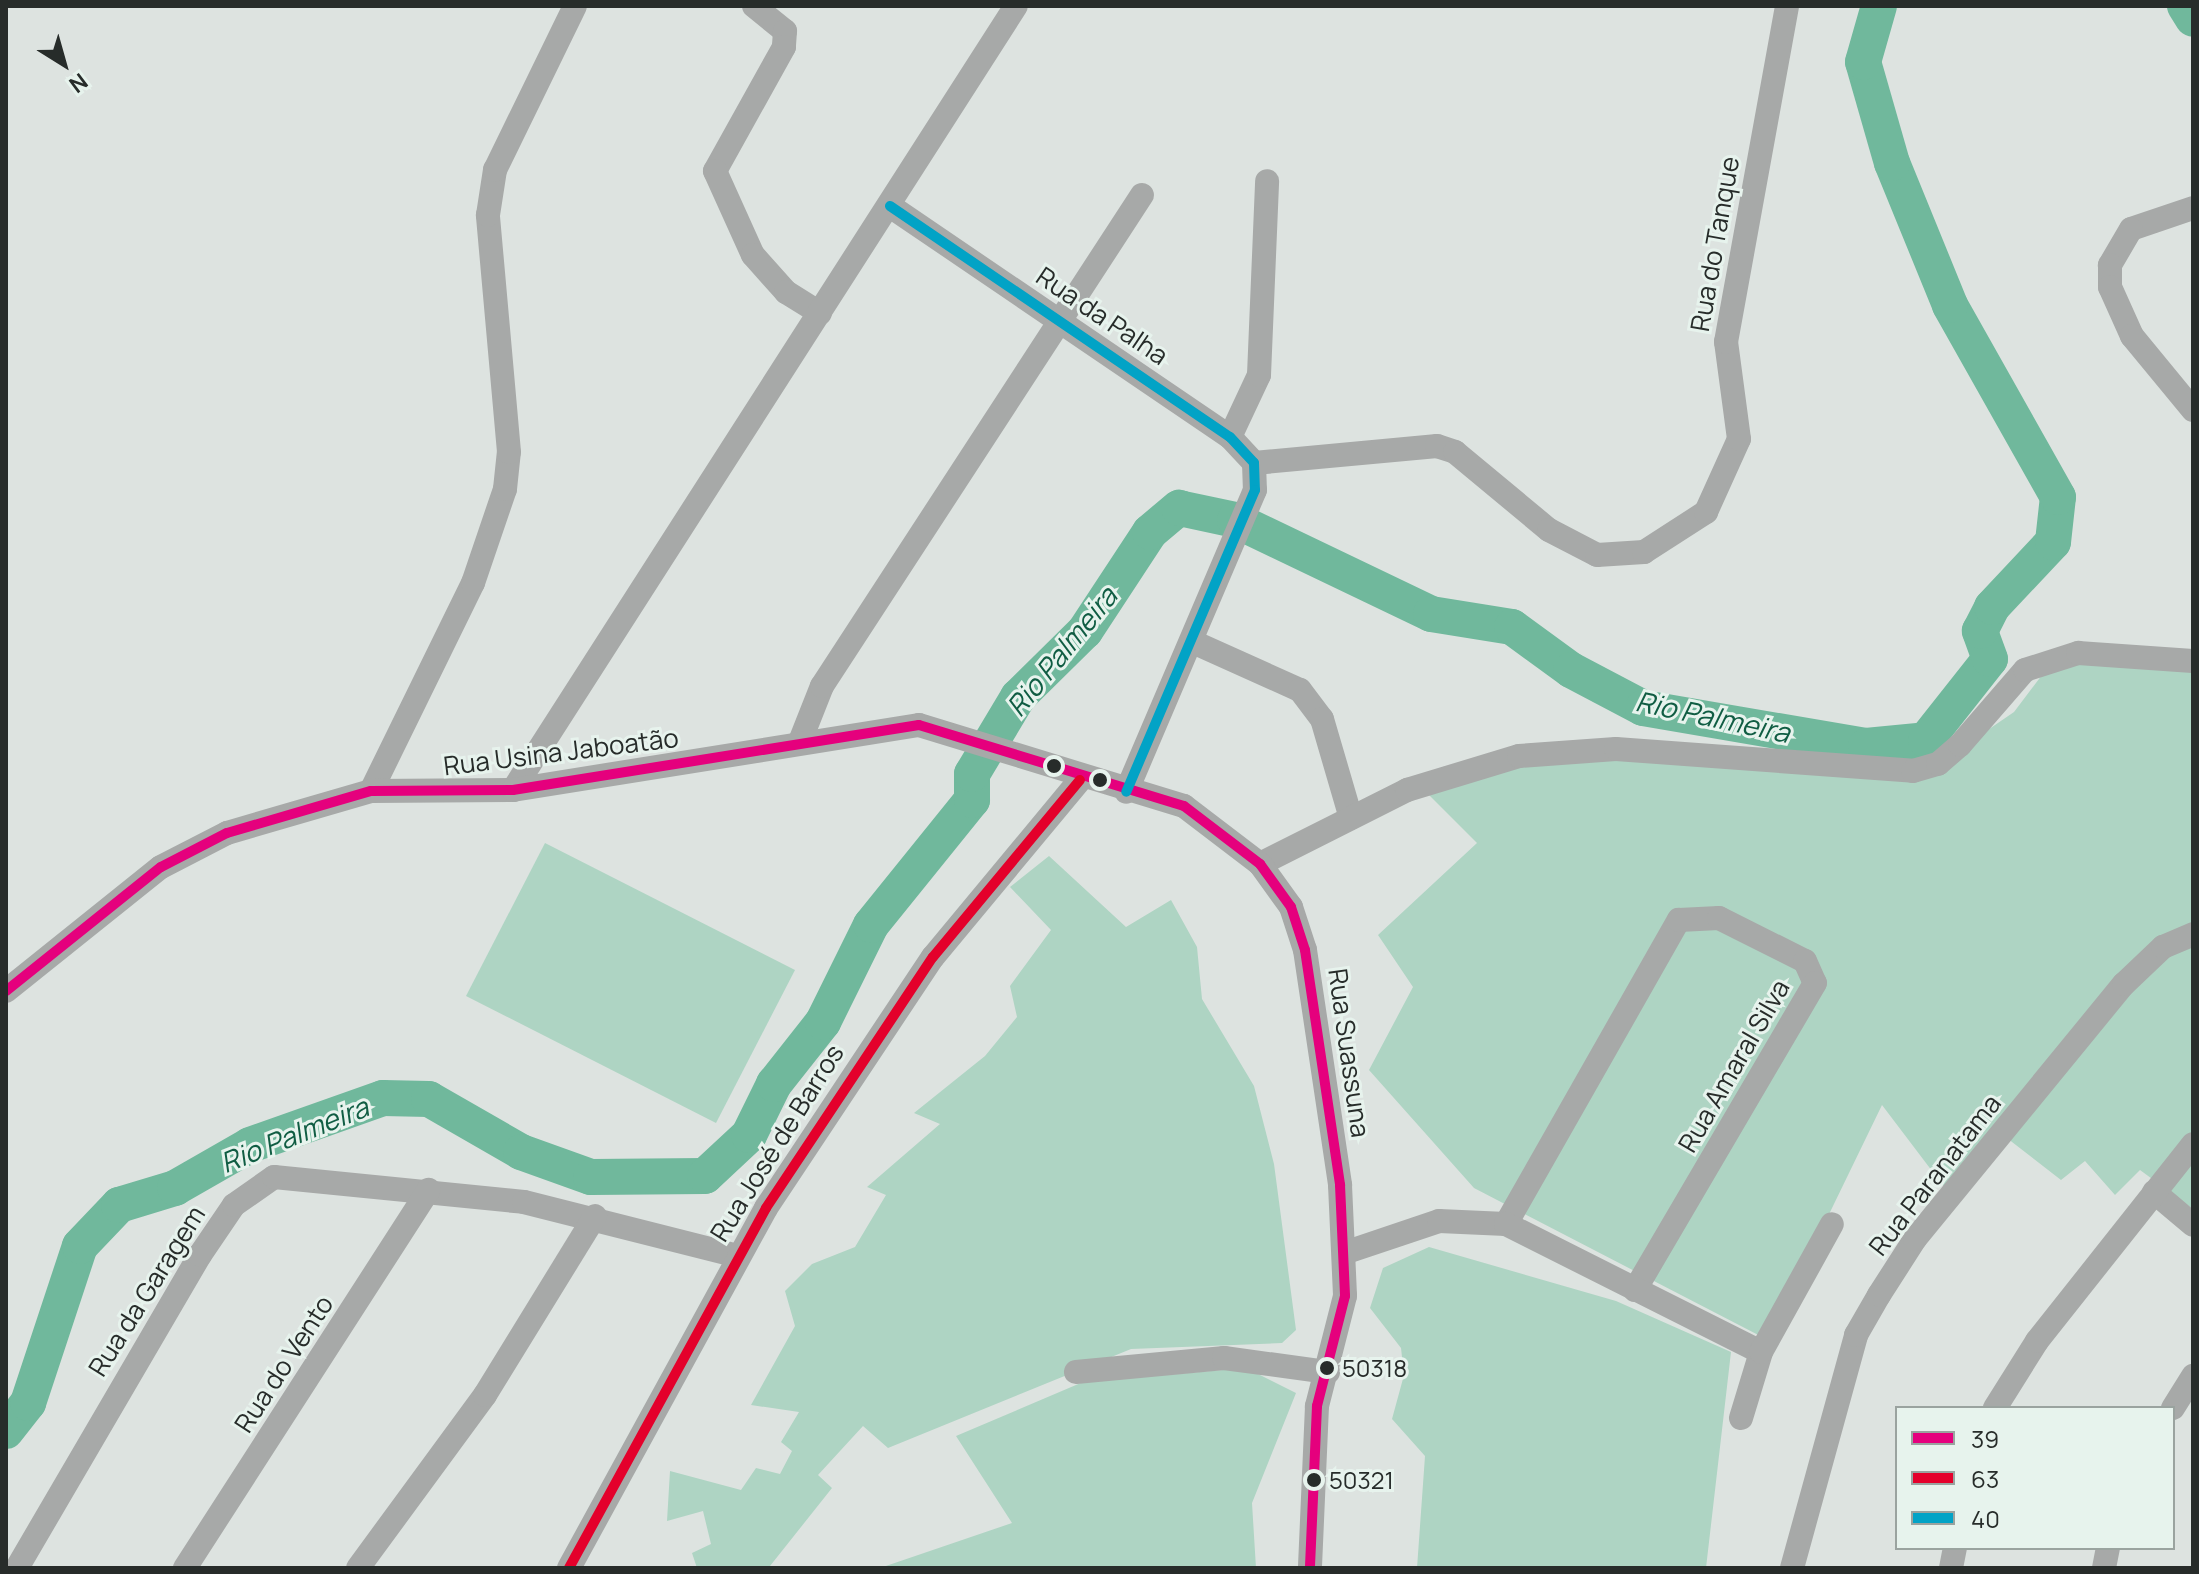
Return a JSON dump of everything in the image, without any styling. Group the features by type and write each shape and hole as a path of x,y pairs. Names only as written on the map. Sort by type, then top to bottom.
{"street":[{"path":"371,791 473,583 505,489 509,452 487,272 488,215 495,170 575,6"},
{"path":"754,6 785,31 784,47 715,171 753,255 786,292 820,313"},
{"path":"513,790 1016,6"},
{"name":"Rua do Tanque","path":"1254,463 1437,446 1482,471 1549,530 1597,555 1644,552 1706,512 1739,439 1726,342 1787,6"},
{"path":"1230,437 1259,375 1267,181"},
{"path":"801,739 822,686 1056,319 1142,195"},
{"name":"Rua da Palha","path":"890,206 1230,437 1254,463"},
{"path":"2193,208 2131,229 2110,265 2110,287 2132,336 2193,410"},
{"path":"1126,792 1193,642 1238,525 1255,490 1254,463"},
{"path":"1193,642 1300,690 1322,719 1351,818"},
{"path":"1260,864 1351,818 1473,766 1559,749 1913,771 1938,764 1960,745 2025,670 2078,653 2193,661"},
{"name":"Rua Usina Jaboatão","path":"6,991 161,867 227,833 371,791 513,790 665,772 801,739 919,725 981,744"},
{"name":"Rua Suassuna","path":"981,744 1009,758 1209,819 1260,864 1291,907 1305,950 1344,1253 1345,1296 1313,1450 1310,1568"},
{"name":"Rua José de Barros","path":"569,1568 737,1256 933,957 1080,780"},
{"name":"Rua Amaral Silva","path":"1506,1224 1679,920 1719,918 1793,955 1814,968 1815,983 1635,1290"},
{"name":"Rua Paranatama","path":"1792,1568 1856,1335 1915,1239 2163,947 2193,934"},
{"path":"1996,1406 2037,1341 2193,1144"},
{"name":"Rua da Garagem","path":"17,1568 234,1205 274,1177 429,1190 595,1216 737,1256"},
{"name":"Rua do Vento","path":"185,1568 429,1190"},
{"path":"2154,1192 2193,1225"},
{"path":"358,1568 485,1395 595,1216"},
{"path":"1344,1253 1439,1221 1506,1224 1761,1352"},
{"path":"1741,1418 1761,1352 1832,1224"},
{"path":"1076,1372 1224,1358 1328,1372"},
{"path":"2174,1406 2193,1376"}],"green space":[{"path":"2054,659 2193,671 2193,1209 2140,1170 2115,1195 2085,1161 2061,1180 2003,1135 1951,1196 1882,1105 1768,1340 1474,1188 1369,1070 1413,987 1378,935 1477,843 1419,785 1549,751 1938,764 2014,712"},
{"path":"545,843 795,970 716,1123 466,996"},
{"path":"1049,856 1126,927 1171,900 1197,947 1202,999 1254,1086 1274,1164 1296,1330 1282,1343 1131,1349 888,1448 863,1426 818,1475 832,1488 770,1566 697,1568 692,1553 711,1544 703,1511 667,1521 670,1471 741,1490 756,1468 780,1474 792,1451 781,1442 799,1412 751,1405 795,1326 785,1291 812,1264 855,1247 886,1195 867,1187 940,1124 914,1113 985,1056 1017,1017 1010,986 1051,930 1010,887"},
{"path":"1429,1247 1616,1301 1731,1352 1706,1568 1417,1568 1425,1456 1392,1419 1404,1375 1401,1348 1370,1308 1383,1268"},
{"path":"1246,1368 1296,1393 1252,1503 1256,1568 880,1568 1012,1523 956,1436 1083,1382"}],"waterway":[{"name":"Rio Palmeira","path":"6,1431 28,1403 80,1246 119,1205 175,1188 250,1145 383,1098 429,1099 521,1152 591,1177 705,1176 749,1135 774,1084 823,1022 871,925 972,800 972,774 1018,697 1085,631 1150,532 1179,508 1235,520 1431,614 1512,627 1571,670 1643,708 1866,746 1926,740 1990,659 1980,631 1992,607 2053,542 2058,497 1950,305 1892,163 1863,62 1879,6"},
{"name":"Rio Palmeira","path":"2185,6 2193,19"}],"transit line":[{"name":"40","path":"890,206 1230,437 1254,463 1255,490 1126,792"},
{"name":"39","path":"6,991 161,867 227,833 371,791 513,790 919,725 1184,806 1260,864 1291,907 1305,950 1340,1185 1345,1296 1317,1406 1310,1568"},
{"name":"63","path":"569,1568 766,1208 933,957 1080,780"}],"place":[{"name":"50318","path":"1327,1368"},
{"name":"50321","path":"1314,1480"}]}
